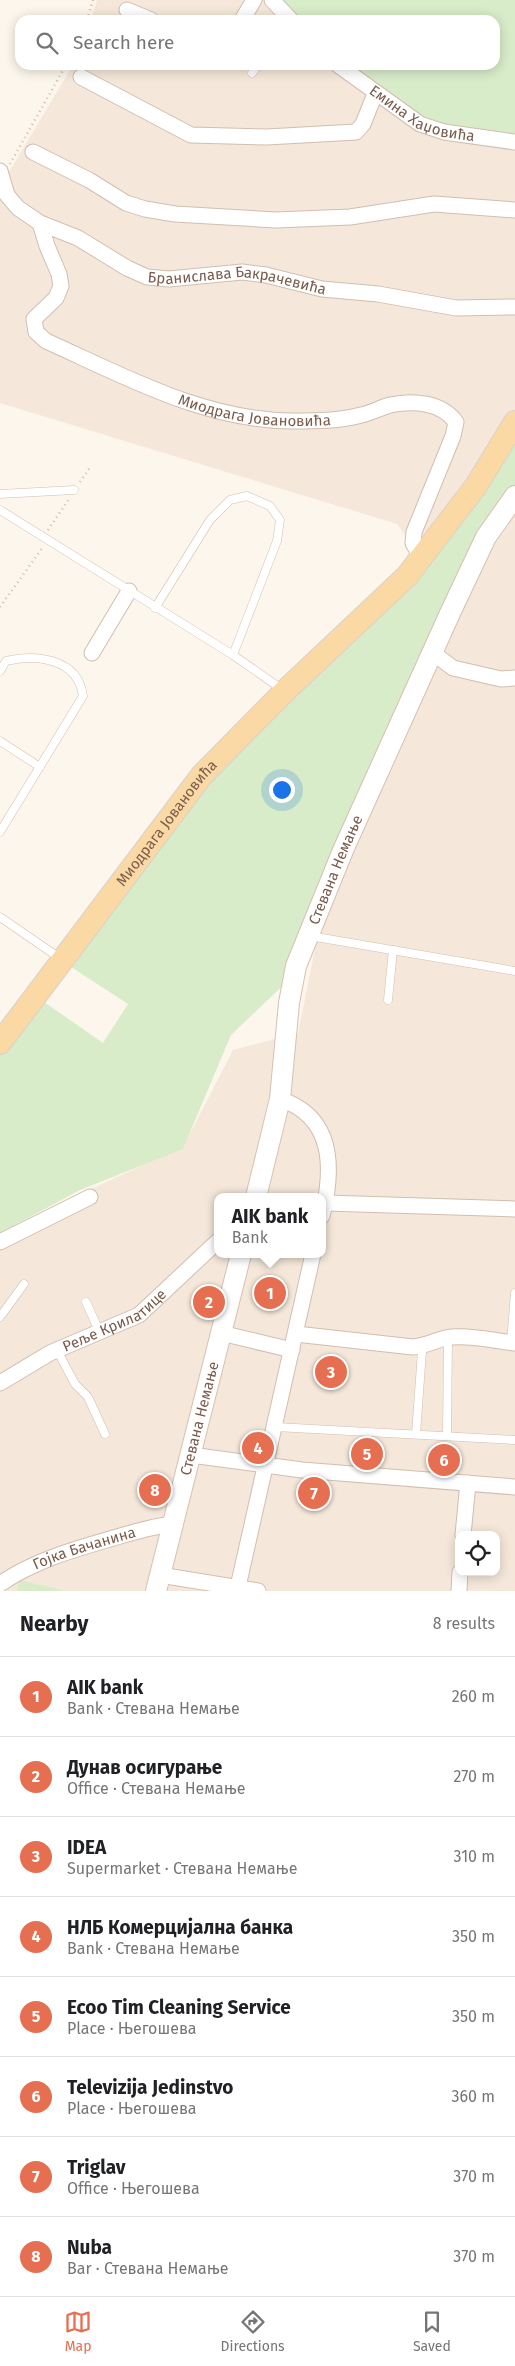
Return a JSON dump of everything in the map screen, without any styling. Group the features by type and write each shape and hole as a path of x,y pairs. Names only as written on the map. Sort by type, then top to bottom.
{"main road":[{"name":"Миодрага Јовановића","path":"0,1044 202,775 285,691 394,590 422,560 476,486 515,422"}],"street":[{"path":"245,15 254,0"},
{"path":"272,0 286,15"},
{"path":"127,10 139,15"},
{"name":"Емина Хаџовића","path":"344,70 375,94 420,124 434,130 515,142"},
{"path":"81,77 191,135 267,137 356,132 363,124 375,94"},
{"path":"33,152 89,180 126,203 145,209 174,214 296,220 350,218 434,204 515,210"},
{"name":"Бранислава Бакрачевића","path":"1,174 12,202 40,222 78,238 127,268 154,278 180,278 216,273 242,272 266,275 322,289 378,294 456,308 515,308"},
{"name":"Миодрага Јовановића","path":"40,222 46,246 59,274 61,286 56,298 34,319 36,332 46,341 206,409 254,418 292,422 338,419 362,415 389,405 418,403 436,406 450,414 456,422 454,436 414,532 413,543 422,560"},
{"name":"Стевана Немање","path":"257,1193 280,1099 291,987 308,936 348,840 486,537 515,496"},
{"path":"92,653 129,591"},
{"path":"433,653 453,668 501,679 515,678"},
{"path":"280,1099 300,1107 306,1112 327,1147 329,1172 326,1194"},
{"path":"0,1242 90,1197"},
{"path":"326,1209 515,1209"},
{"name":"Реље Крилатице","path":"0,1383 57,1350 129,1321 146,1310 214,1246"},
{"name":"Стевана Немање","path":"158,1583 240,1258"},
{"path":"238,1590 268,1465 313,1258"},
{"path":"221,1333 292,1350"},
{"path":"296,1334 420,1346 448,1337 513,1342"},
{"path":"191,1455 302,1470 515,1487"},
{"path":"464,1531 468,1483"},
{"name":"Гојка Бачанина","path":"0,1584 27,1568 62,1554 151,1528 174,1524"},
{"path":"459,1591 460,1576"},
{"path":"158,1583 258,1591"}],"lane":[{"path":"0,494 74,490"},
{"path":"155,608 210,520 230,500 247,496 264,503 280,520 277,541 233,654"},
{"path":"0,510 155,608 233,654 285,691"},
{"path":"0,671 6,662 24,657 52,660 71,671 81,684 83,696 0,832"},
{"path":"0,741 40,767"},
{"path":"0,917 62,960"},
{"path":"308,936 515,972"},
{"path":"388,1000 393,950"},
{"path":"0,1317 24,1284"},
{"path":"513,1342 515,1293"},
{"path":"86,1302 100,1333"},
{"path":"447,1436 448,1337"},
{"path":"416,1434 422,1351 420,1346"},
{"path":"57,1350 75,1384 88,1397 105,1434"},
{"path":"276,1427 515,1440"}],"path":[{"path":"88,15 93,0"},
{"path":"1,174 63,70"},
{"path":"0,607 48,541"}],"shaded area":[{"path":"97,0 515,0 515,422 422,559 397,524 0,403 0,187 70,70 500,70 500,15 92,15"},
{"path":"515,508 515,1591 0,1591 0,1237 82,1193 183,1147 233,1050 298,1033 319,929 450,629 500,524"}],"green space":[{"path":"272,0 515,0 515,142 444,132 346,70 500,70 500,15 286,15"},
{"path":"515,422 515,496 294,975 231,1035 183,1149 80,1190 0,1233 0,1043 37,997 103,1043 128,1004 62,961 148,845 373,608"},
{"path":"19,1580 66,1591 17,1591"}],"place":[{"name":"AIK bank","path":"270,1293"},
{"name":"Дунав осигурање","path":"209,1302"},
{"name":"IDEA","path":"331,1372"},
{"name":"НЛБ Комерцијална банка","path":"258,1448"},
{"name":"Ecoo Tim Cleaning Service","path":"367,1454"},
{"name":"Televizija Jedinstvo","path":"444,1460"},
{"name":"Nuba","path":"155,1490"},
{"name":"Triglav","path":"314,1493"}]}
